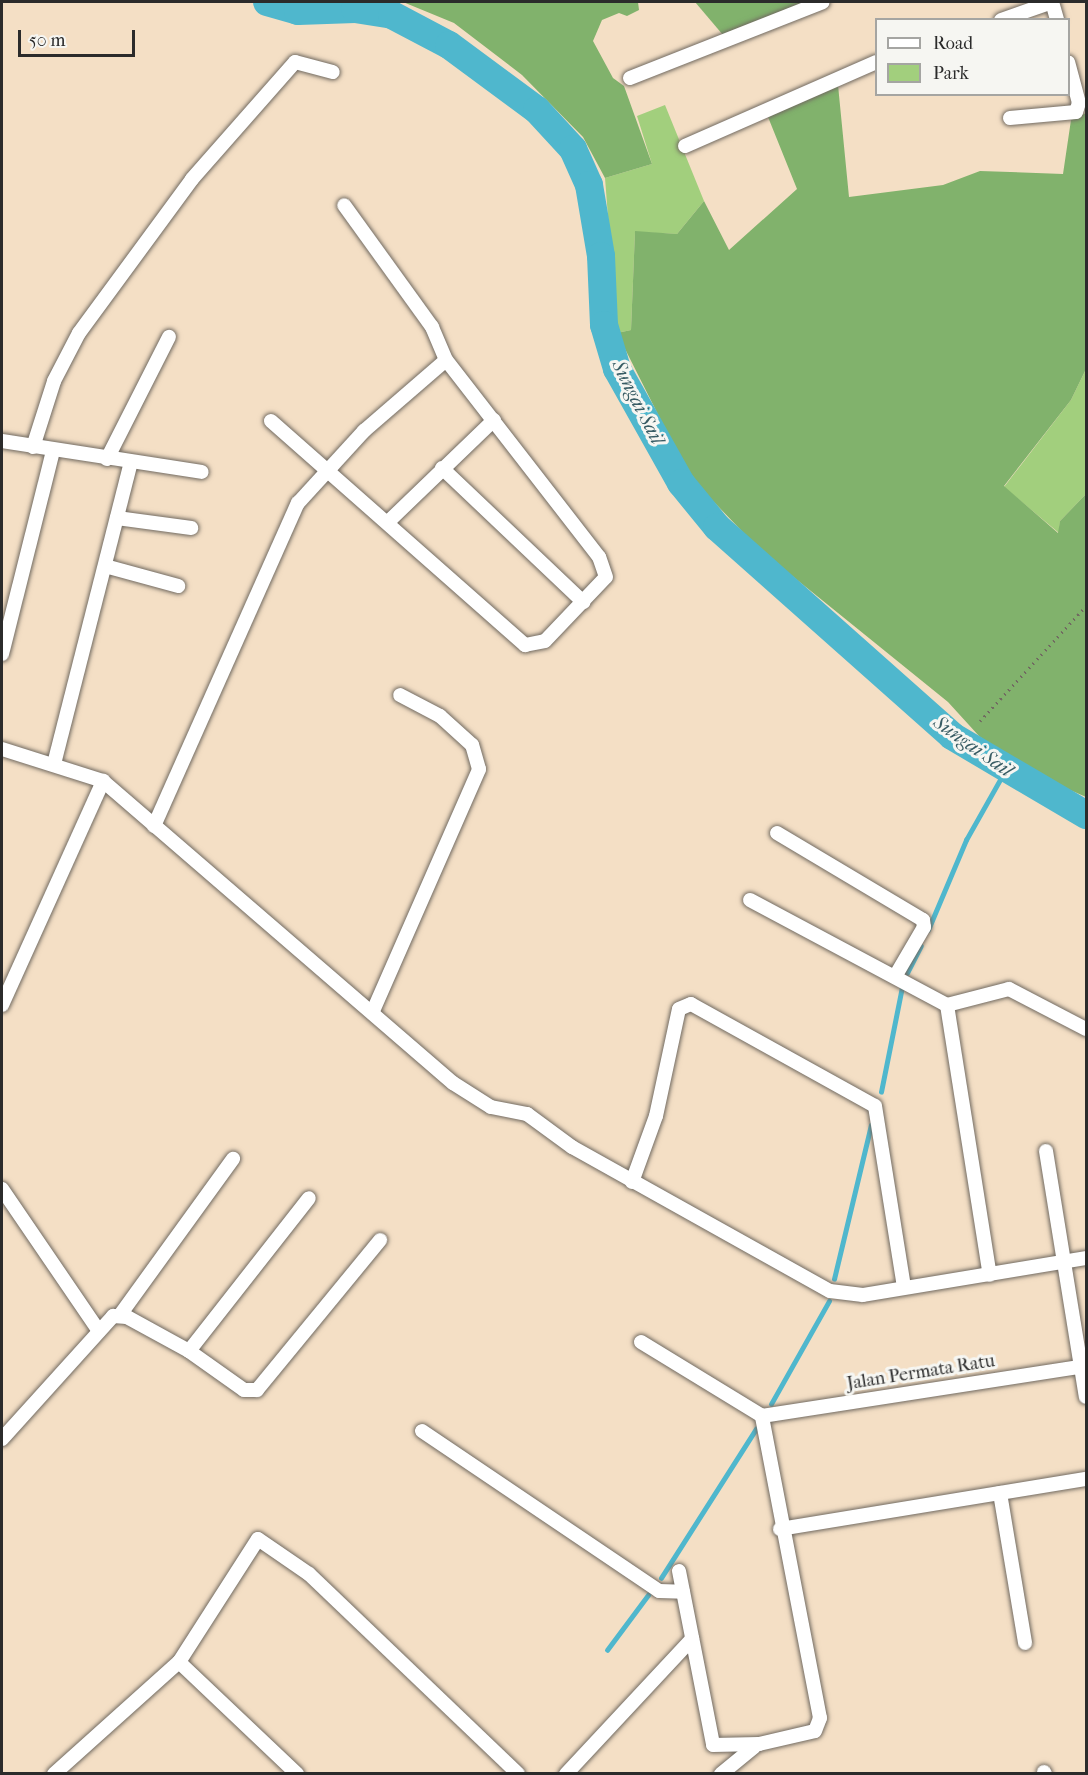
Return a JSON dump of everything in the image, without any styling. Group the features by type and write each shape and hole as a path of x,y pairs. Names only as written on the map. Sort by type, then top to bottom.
{"street":[{"path":"630,78 823,2"},
{"path":"1006,18 1052,2 1056,18"},
{"path":"33,447 54,381 79,333 192,179 295,62 333,72"},
{"path":"686,146 875,62"},
{"path":"1010,118 1076,112 1080,103 1070,69"},
{"path":"271,421 329,469 531,647 544,641 606,577 606,568 446,360 432,327 344,205"},
{"path":"107,459 169,338"},
{"path":"154,826 298,503 329,469 439,361 446,360"},
{"path":"388,522 494,420"},
{"path":"2,441 53,451 202,472"},
{"path":"2,654 53,451"},
{"path":"54,764 131,463"},
{"path":"442,468 583,602"},
{"path":"117,518 191,528"},
{"path":"105,566 178,586"},
{"path":"373,1011 479,769 472,745 440,716 400,695"},
{"path":"2,749 103,781 373,1011 453,1083 491,1107 527,1114 632,1182 830,1291 863,1295 1086,1258"},
{"path":"2,1005 103,781"},
{"path":"777,833 923,920 924,927 896,975"},
{"path":"750,900 896,975 947,1005 1009,989 1086,1029"},
{"path":"632,1182 656,1116 679,1009 691,1004 875,1106 904,1287"},
{"path":"947,1005 990,1275"},
{"path":"1046,1151 1084,1366 1086,1397"},
{"path":"2,1439 99,1331 120,1315 233,1160"},
{"path":"2,1189 99,1331"},
{"path":"189,1351 309,1198"},
{"path":"120,1315 189,1351 244,1390 257,1390 380,1240"},
{"path":"641,1342 762,1416 780,1529 820,1724 811,1734 759,1744 713,1745 680,1571"},
{"name":"Jalan Permata Ratu","path":"762,1416 1084,1366"},
{"path":"422,1431 659,1591 683,1592"},
{"path":"780,1529 1086,1479"},
{"path":"1000,1493 1025,1643"},
{"path":"54,1773 179,1662 258,1539 309,1574 518,1773"},
{"path":"566,1773 692,1639"},
{"path":"179,1662 297,1773"},
{"path":"721,1773 759,1744"}],"path":[{"path":"980,721 1086,606"}],"green space":[{"path":"403,2 638,2 639,10 627,16 619,13 602,20 593,41 613,78 624,86 652,164 605,178 583,137 522,75 454,23"},
{"path":"695,2 810,2 723,35"},
{"path":"838,85 849,197 943,185 980,171 1063,174 1071,120 1086,113 1086,369 1071,400 1004,486 1058,533 1060,521 1086,494 1086,797 1027,771 979,736 948,702 760,550 689,476 617,333 631,330 635,231 677,234 704,201 729,250 797,189 768,117"},
{"path":"665,105 704,201 677,234 635,232 631,330 617,333 605,178 652,164 637,116"},
{"path":"1086,369 1086,494 1060,521 1059,533 1004,487 1071,400"}],"waterway":[{"name":"Sungai Sail","path":"267,2 298,11 355,9 392,15 449,45 537,110 573,149 589,185 601,256 604,325 617,369 681,483 717,527 952,736 1086,815"},
{"path":"928,930 966,840 1006,769"},
{"path":"907,973 921,946"},
{"path":"881,1092 902,987"},
{"path":"834,1279 871,1125"},
{"path":"771,1404 829,1301"},
{"path":"661,1578 756,1429"},
{"path":"607,1650 648,1595"}]}
